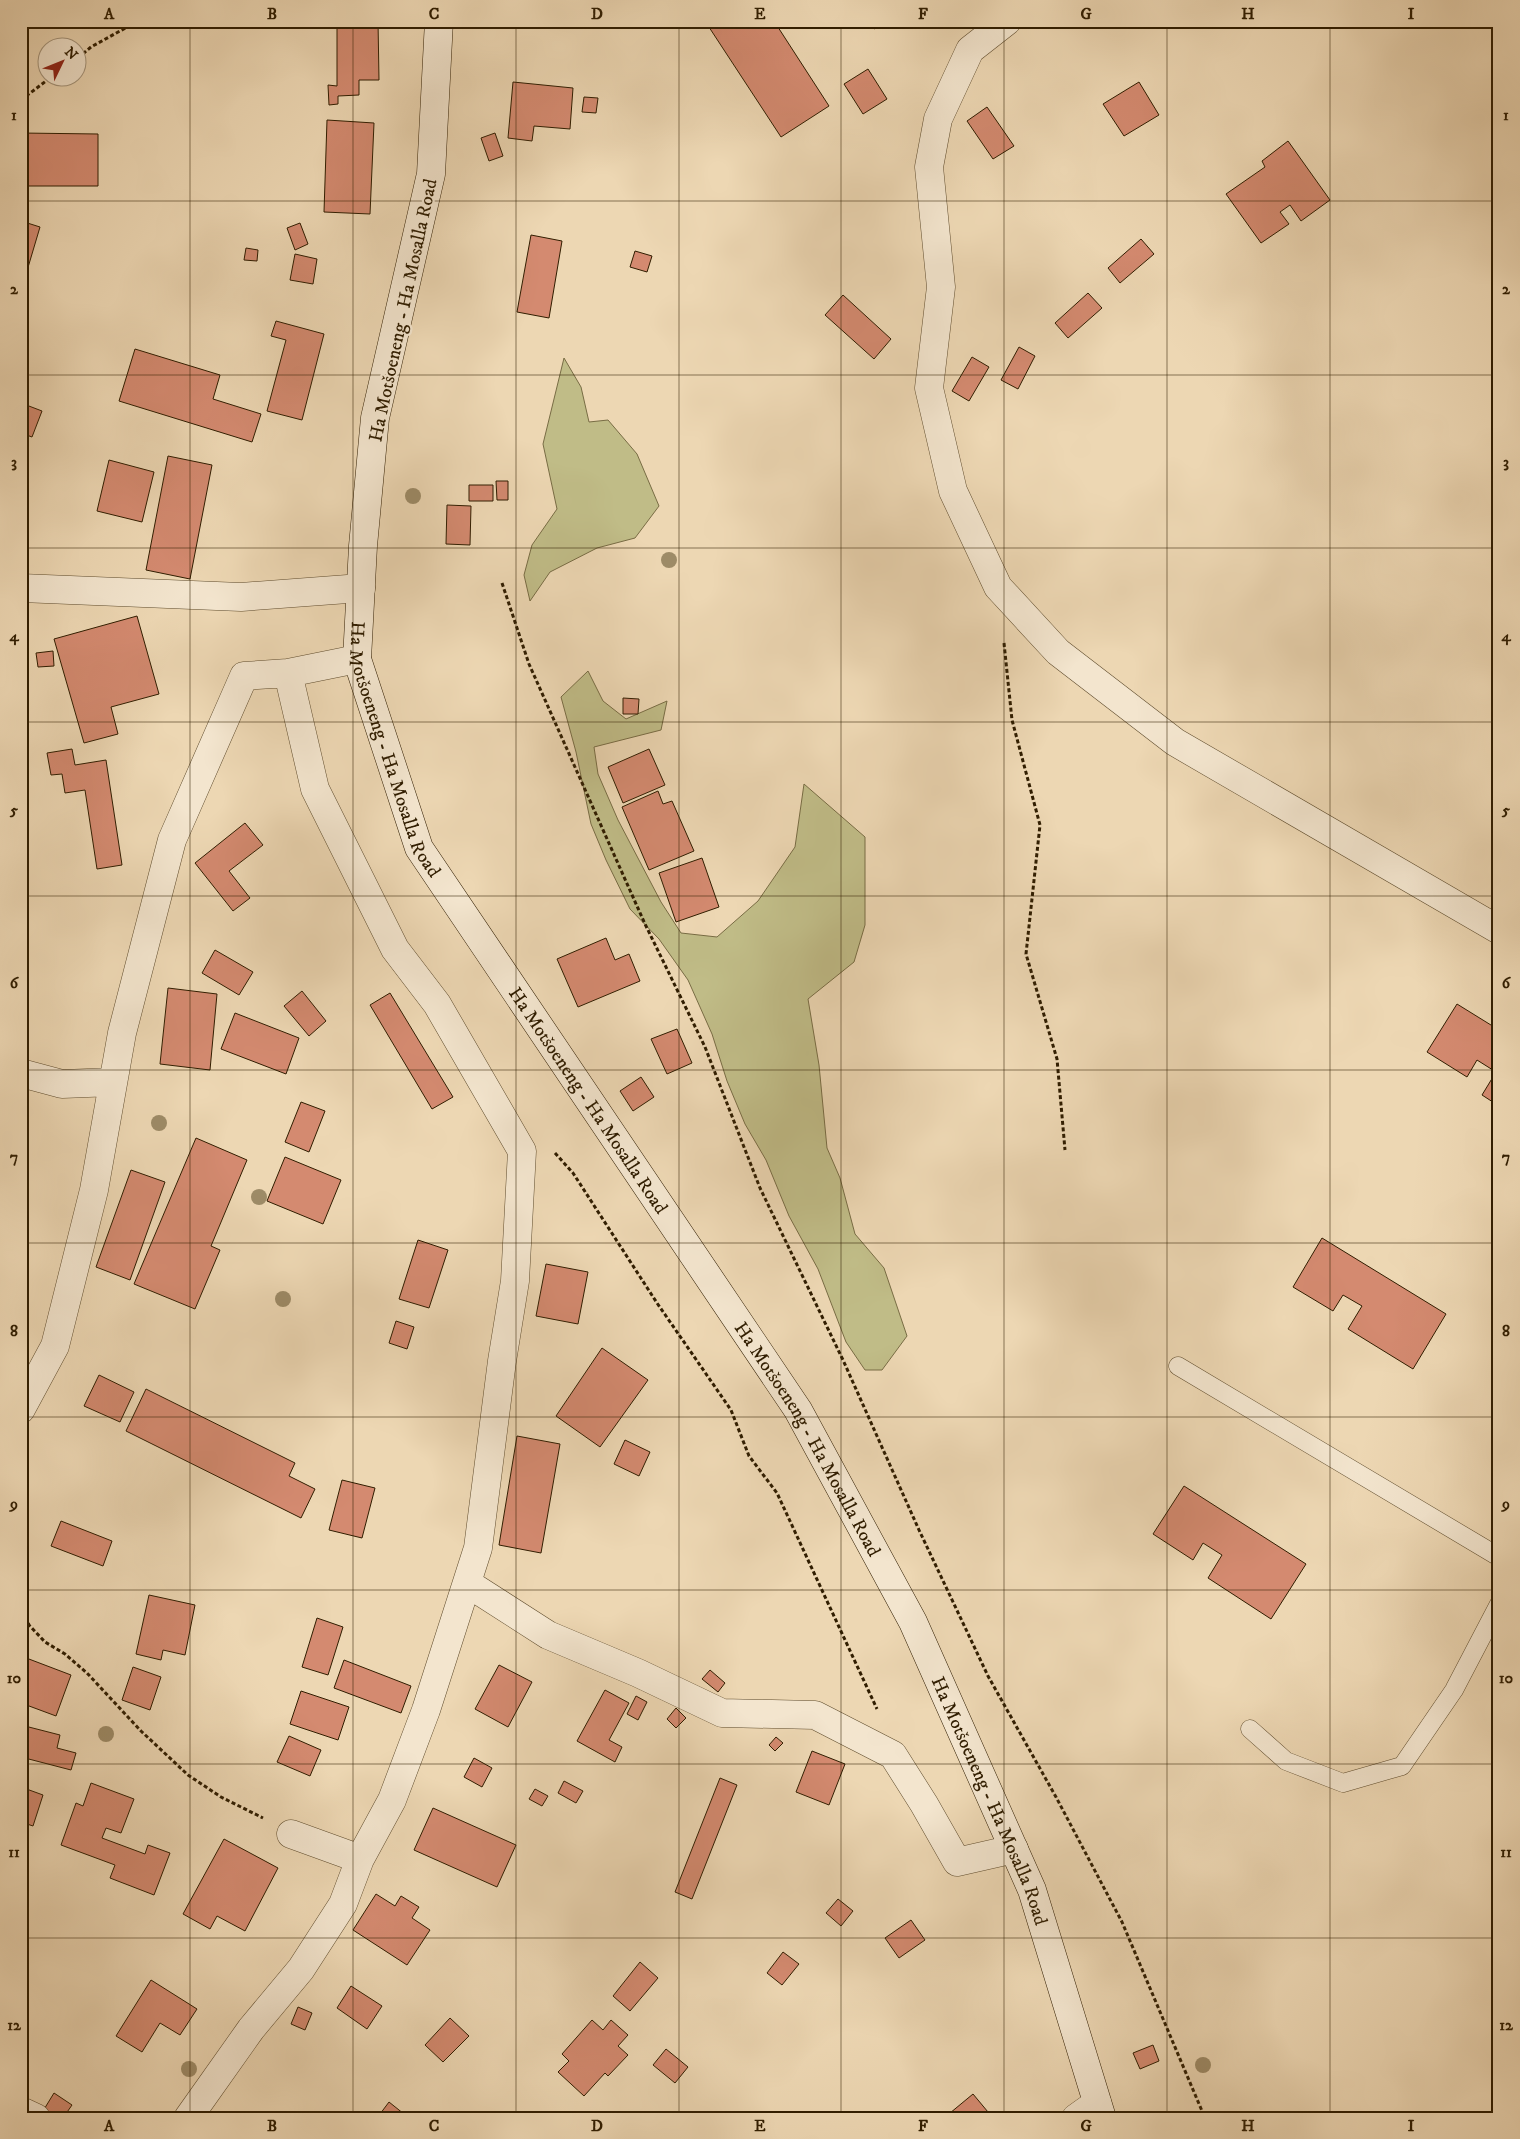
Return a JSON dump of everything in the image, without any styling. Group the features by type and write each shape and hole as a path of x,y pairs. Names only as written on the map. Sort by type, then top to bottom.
{"street":[{"name":"Ha Motšoeneng - Ha Mosalla Road","path":"439,21 431,174 375,418 361,588 358,659 419,848 798,1410 914,1622 1032,1890 1092,2113"},
{"path":"1007,21 970,50 938,120 929,167 941,287 929,388 952,491 998,587 1058,652 1175,742 1499,930"},
{"path":"21,588 241,597 361,588"},
{"path":"21,1409 55,1346 94,1190 122,1033 172,840 244,676 288,673 358,659"},
{"path":"188,2118 251,2029 301,1969 343,1904 360,1859 392,1800 426,1710 478,1548 515,1281 522,1151 437,1004 395,949 315,789 288,673"},
{"path":"21,1073 62,1084 113,1082"},
{"path":"467,1583 548,1635 638,1673 722,1712 816,1715 893,1755 957,1862 1014,1849"},
{"path":"290,1834 360,1859"},
{"path":"21,2111 36,2118"}],"lane":[{"path":"1178,1366 1499,1557"},
{"path":"1250,1729 1286,1761 1343,1783 1402,1766 1454,1690 1499,1604"}],"path":[{"path":"88,50 138,21"},
{"path":"21,100 38,87"},
{"path":"502,583 529,664 645,924 704,1047 760,1188 843,1360 919,1530 988,1676 1056,1797 1122,1922 1205,2118"},
{"path":"998,587 1012,720 1040,825 1026,954 1058,1058 1065,1150"},
{"path":"516,1139 536,1134 573,1173 657,1304 732,1410 749,1456 777,1493 800,1540 877,1709 893,1755"},
{"path":"21,1605 29,1625 45,1642 65,1654 87,1673 141,1731 188,1775 220,1798 250,1810 290,1834"}],"shaded area":[{"path":"564,358 581,387 589,422 608,420 637,454 659,506 635,538 597,548 550,572 530,601 524,575 532,545 557,509 543,444"},
{"path":"588,671 603,701 626,719 667,701 661,730 594,747 598,774 618,820 661,902 681,933 717,937 758,901 795,847 804,784 865,837 865,925 854,962 808,999 819,1065 827,1148 840,1178 855,1234 884,1268 907,1336 882,1370 865,1370 846,1342 818,1269 789,1216 766,1160 745,1124 727,1081 712,1034 688,980 659,939 630,909 606,860 591,824 576,752 561,697"}],"building":[{"path":"337,21 378,21 379,80 359,80 359,95 338,96 338,104 329,105 328,85 337,86"},
{"path":"705,21 774,21 829,106 781,137"},
{"path":"869,21 886,21 874,29"},
{"path":"868,69 887,99 863,114 844,84"},
{"path":"513,82 573,88 570,129 534,126 532,141 508,138"},
{"path":"1139,82 1159,115 1124,136 1103,104"},
{"path":"584,97 598,98 596,113 582,112"},
{"path":"987,107 1014,146 993,159 967,121"},
{"path":"327,120 374,123 370,214 324,212"},
{"path":"21,133 98,134 98,186 21,186"},
{"path":"495,133 503,156 489,161 481,138"},
{"path":"1288,141 1330,200 1301,221 1290,205 1280,212 1289,224 1261,243 1226,194 1265,167 1262,161"},
{"path":"21,221 40,227 21,291"},
{"path":"300,223 308,244 295,250 287,228"},
{"path":"531,235 562,241 549,318 517,312"},
{"path":"1141,239 1154,254 1120,283 1108,268"},
{"path":"246,248 258,250 257,261 244,260"},
{"path":"635,251 652,256 647,272 630,267"},
{"path":"295,254 317,259 313,284 290,280"},
{"path":"1088,293 1102,308 1068,338 1055,323"},
{"path":"843,295 891,339 874,359 825,315"},
{"path":"276,321 324,334 302,420 267,411 286,340 271,336"},
{"path":"1019,347 1035,356 1018,389 1001,380"},
{"path":"135,349 220,375 213,399 261,414 252,442 119,401"},
{"path":"972,357 989,367 969,401 952,391"},
{"path":"21,403 42,411 32,437 21,433"},
{"path":"168,456 212,465 190,579 146,570"},
{"path":"109,460 154,472 142,522 97,511"},
{"path":"496,481 508,481 508,500 497,500"},
{"path":"469,485 493,485 493,501 469,501"},
{"path":"447,505 471,506 470,545 446,544"},
{"path":"137,616 159,694 111,707 118,734 84,743 54,639"},
{"path":"53,651 54,666 38,667 36,653"},
{"path":"623,698 639,699 638,714 623,714"},
{"path":"72,749 75,765 106,760 122,865 97,869 85,790 65,793 62,774 51,775 47,753"},
{"path":"649,749 665,785 623,803 608,767"},
{"path":"658,791 663,804 672,801 694,851 649,870 622,807"},
{"path":"245,823 263,845 229,871 250,898 233,911 195,863"},
{"path":"702,858 719,907 676,922 659,873"},
{"path":"606,938 615,960 629,954 640,981 578,1007 557,959"},
{"path":"215,950 253,972 239,995 202,973"},
{"path":"168,988 217,994 210,1070 160,1064"},
{"path":"302,991 326,1021 309,1036 284,1006"},
{"path":"390,993 453,1097 432,1109 370,1005"},
{"path":"1457,1004 1499,1030 1499,1106 1482,1095 1496,1072 1477,1060 1467,1077 1427,1052"},
{"path":"235,1013 299,1038 286,1074 221,1049"},
{"path":"677,1029 692,1063 667,1074 651,1039"},
{"path":"641,1077 654,1097 633,1111 620,1091"},
{"path":"301,1102 325,1111 309,1152 285,1142"},
{"path":"196,1138 247,1160 211,1246 220,1250 195,1309 134,1284"},
{"path":"285,1157 341,1180 323,1224 267,1201"},
{"path":"131,1170 165,1182 130,1280 96,1267"},
{"path":"1322,1238 1446,1314 1413,1369 1348,1329 1362,1306 1343,1295 1333,1311 1293,1287"},
{"path":"418,1240 448,1250 429,1308 399,1299"},
{"path":"546,1264 588,1272 578,1324 536,1316"},
{"path":"396,1321 414,1327 407,1349 389,1343"},
{"path":"602,1348 648,1380 600,1447 556,1416"},
{"path":"99,1375 134,1392 120,1422 84,1406"},
{"path":"146,1389 295,1463 289,1476 315,1489 301,1518 126,1431"},
{"path":"517,1436 560,1444 541,1553 499,1545"},
{"path":"625,1440 650,1452 639,1476 614,1464"},
{"path":"342,1480 375,1488 362,1538 329,1530"},
{"path":"1184,1486 1306,1564 1271,1619 1208,1578 1222,1555 1203,1543 1193,1560 1153,1534"},
{"path":"61,1521 112,1541 103,1566 51,1546"},
{"path":"149,1595 195,1605 185,1655 163,1650 161,1660 136,1654"},
{"path":"317,1618 343,1627 328,1675 302,1667"},
{"path":"21,1656 71,1675 56,1716 21,1703"},
{"path":"344,1660 411,1686 401,1713 334,1688"},
{"path":"499,1665 532,1682 508,1727 475,1709"},
{"path":"133,1667 161,1677 150,1710 122,1700"},
{"path":"710,1670 725,1683 718,1692 702,1679"},
{"path":"605,1690 629,1703 609,1740 622,1747 615,1762 577,1741"},
{"path":"301,1691 349,1707 338,1740 290,1724"},
{"path":"636,1696 647,1702 638,1720 627,1714"},
{"path":"676,1708 686,1718 676,1728 667,1719"},
{"path":"21,1725 60,1735 57,1748 76,1753 71,1770 21,1757"},
{"path":"289,1736 321,1750 310,1776 277,1762"},
{"path":"776,1737 783,1743 775,1751 769,1745"},
{"path":"812,1751 845,1764 829,1805 796,1792"},
{"path":"474,1758 492,1768 482,1787 464,1777"},
{"path":"720,1778 737,1785 692,1899 675,1892"},
{"path":"564,1781 583,1791 576,1803 558,1793"},
{"path":"91,1783 134,1799 121,1833 106,1828 102,1838 145,1854 148,1845 170,1853 154,1895 110,1878 115,1865 61,1845 76,1803 83,1806"},
{"path":"21,1787 43,1795 33,1826 21,1822"},
{"path":"535,1789 548,1796 542,1806 529,1799"},
{"path":"433,1808 516,1845 497,1887 414,1850"},
{"path":"224,1839 278,1868 245,1931 217,1916 210,1929 183,1914"},
{"path":"376,1894 395,1906 401,1896 419,1907 412,1918 430,1930 407,1965 353,1930"},
{"path":"838,1899 853,1911 841,1926 826,1913"},
{"path":"911,1920 925,1940 899,1958 885,1938"},
{"path":"783,1952 799,1964 782,1985 767,1973"},
{"path":"640,1962 658,1978 630,2011 613,1996"},
{"path":"151,1980 197,2009 180,2035 160,2023 142,2052 116,2036"},
{"path":"351,1986 382,2006 367,2029 337,2008"},
{"path":"298,2007 312,2013 305,2030 291,2024"},
{"path":"450,2018 469,2036 443,2062 425,2045"},
{"path":"592,2020 603,2030 611,2020 628,2035 618,2046 628,2055 608,2076 605,2073 584,2096 558,2072 569,2061 562,2054"},
{"path":"1153,2045 1159,2061 1140,2069 1133,2053"},
{"path":"666,2049 688,2067 675,2083 653,2065"},
{"path":"54,2093 72,2105 63,2118 53,2118 43,2111"},
{"path":"973,2094 993,2118 944,2118"},
{"path":"389,2102 409,2118 377,2118"}]}
